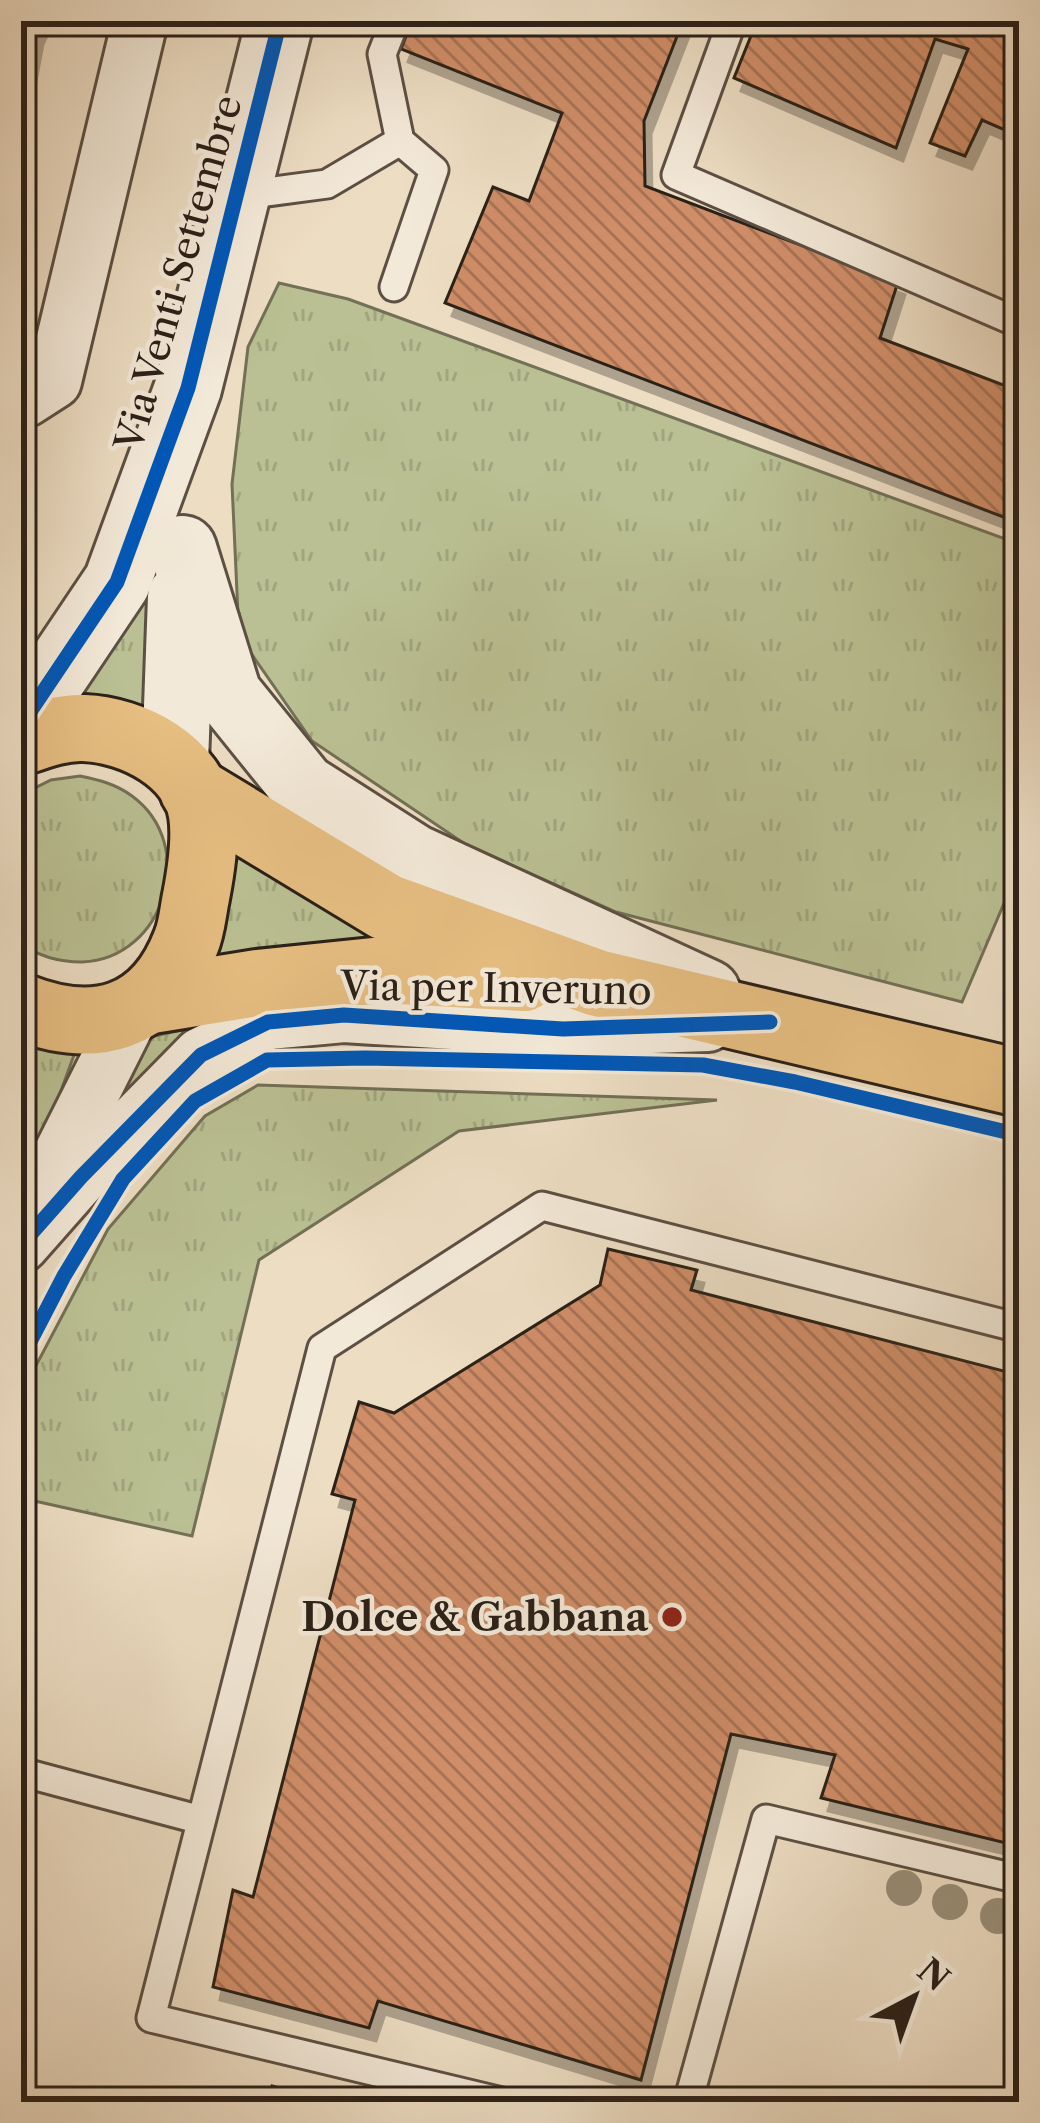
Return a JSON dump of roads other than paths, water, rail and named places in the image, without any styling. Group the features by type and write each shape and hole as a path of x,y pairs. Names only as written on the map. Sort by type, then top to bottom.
{"main road":[{"name":"Via per Inveruno","path":"21,742 53,730 83,728 119,734 386,907 596,982"},
{"path":"140,1006 167,978 187,940 202,866 202,812 184,776"},
{"name":"Via per Inveruno","path":"21,1007 53,1020 104,1020 140,1006 257,983 383,970 596,982"},
{"path":"596,982 1019,1083"}],"street":[{"path":"38,390 140,21"},
{"name":"Via Venti Settembre","path":"21,724 117,582 188,388 280,21"},
{"name":"Via Venti Settembre","path":"184,776 188,388"},
{"name":"Via per Inveruno","path":"183,549 228,694 303,787 414,858 770,1022"},
{"path":"21,1235 140,1006"},
{"name":"Via per Inveruno","path":"21,1245 201,1055 268,1022 344,1015 563,1029 770,1022"}],"lane":[{"path":"394,286 434,170 400,141 382,55 395,21"},
{"path":"732,21 676,175 1019,323"},
{"path":"237,196 327,184 400,141"},
{"path":"502,2102 151,2018 322,1348 542,1206 1019,1328"},
{"path":"21,1772 201,1820"},
{"path":"688,2102 766,1819 1019,1879"}],"place":[{"name":"Dolce & Gabbana","path":"672,1617"}]}
